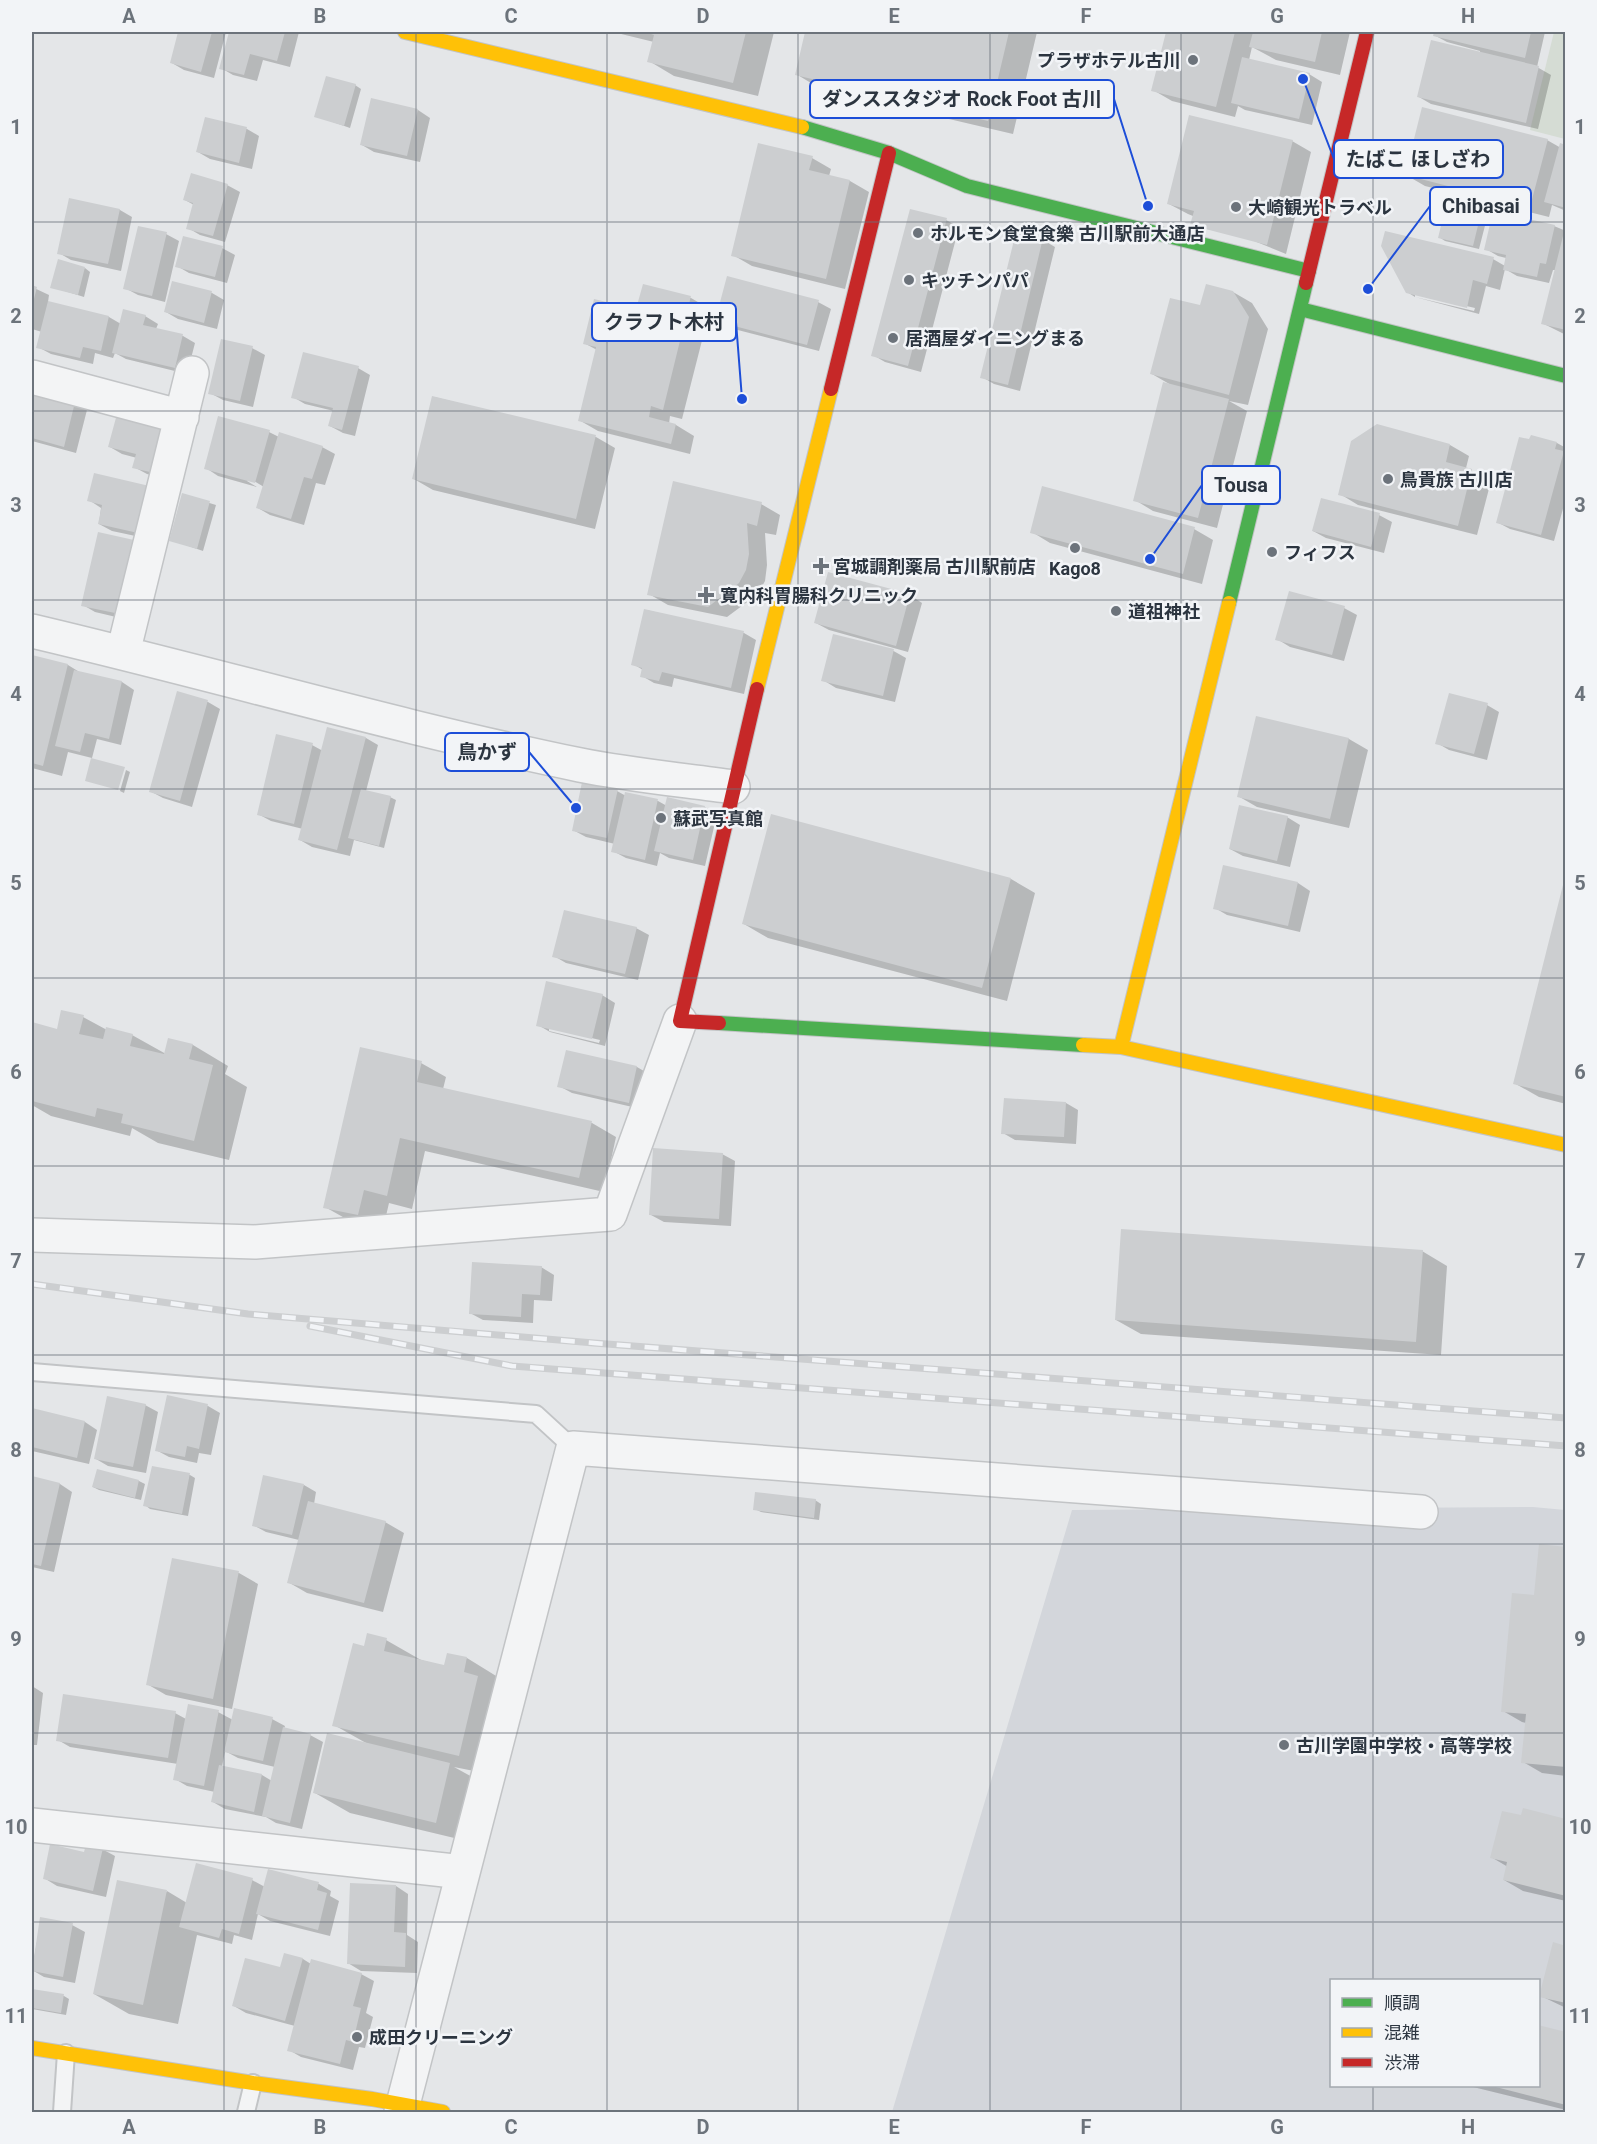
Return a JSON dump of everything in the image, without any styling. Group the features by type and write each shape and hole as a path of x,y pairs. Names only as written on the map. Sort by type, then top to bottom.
{"street":[{"path":"405,32 823,132 889,153 967,186 1309,271"},
{"path":"1121,1047 1367,32"},
{"path":"32,1235 255,1242 610,1214 680,1021 733,787 889,153"},
{"path":"1300,309 1566,376"},
{"path":"123,653 192,373"},
{"path":"32,377 182,417"},
{"path":"32,631 370,716 582,765 733,787"},
{"path":"680,1021 1121,1047 1566,1145"},
{"path":"402,2109 573,1448 1421,1512"},
{"path":"32,1825 463,1872"},
{"path":"32,2048 252,2083 372,2099 402,2109 443,2112"}],"lane":[{"path":"32,1372 536,1414 573,1448"},
{"path":"62,2112 66,2053"},
{"path":"246,2112 252,2083"}],"shaded area":[{"path":"1554,32 1565,32 1565,139 1530,130"},
{"name":"古川学園中学校・高等学校","path":"1533,1507 1565,1510 1565,2112 892,2112 1072,1510"}],"building":[{"path":"178,32 212,32 201,72 170,63"},
{"path":"229,32 285,32 277,61 250,54 244,75 219,69"},
{"path":"645,32 746,32 733,83 647,62 654,35"},
{"path":"805,32 1009,32 988,121 795,75"},
{"path":"1166,32 1235,32 1216,107 1151,91"},
{"path":"1253,32 1322,32 1315,62 1249,47"},
{"path":"1434,32 1531,32 1525,58 1433,36"},
{"path":"1431,40 1539,66 1526,123 1417,97"},
{"path":"1242,57 1310,73 1299,119 1231,103"},
{"path":"326,76 356,84 344,126 314,117"},
{"path":"371,98 418,109 407,156 360,145"},
{"path":"1422,107 1548,139 1530,207 1405,175"},
{"path":"1189,115 1293,140 1267,245 1190,225 1194,211 1167,204"},
{"path":"205,117 247,127 239,163 196,152"},
{"path":"758,143 813,156 809,170 850,180 826,279 731,256"},
{"path":"1560,143 1566,145 1566,208 1544,202"},
{"path":"191,173 228,184 213,236 186,229 193,203 183,200"},
{"path":"1448,197 1483,205 1473,246 1438,238"},
{"path":"69,198 120,209 108,264 57,254"},
{"path":"910,209 947,218 908,366 871,356"},
{"path":"1493,211 1555,225 1546,264 1540,263 1537,277 1503,270 1506,255 1484,250"},
{"path":"138,226 167,232 152,296 123,289"},
{"path":"1566,228 1566,330 1541,324"},
{"path":"1385,231 1494,257 1487,284 1473,280 1467,308 1406,293 1381,246"},
{"path":"1016,232 1043,238 1008,385 980,378"},
{"path":"183,236 223,246 215,277 175,267"},
{"path":"58,259 85,267 78,295 50,288"},
{"path":"727,276 819,300 807,345 715,321"},
{"path":"172,281 212,291 204,323 164,312"},
{"path":"643,284 691,296 663,410 651,406 649,417 676,424 671,444 578,421 596,347 583,344 594,299 636,309"},
{"path":"1206,284 1233,291 1249,317 1229,395 1150,374 1170,298 1200,305"},
{"path":"32,285 37,287 32,307"},
{"path":"48,301 109,316 101,351 83,347 80,358 36,348"},
{"path":"123,309 146,315 143,325 183,334 175,368 112,353"},
{"path":"221,339 253,346 240,401 208,394"},
{"path":"303,352 359,366 342,430 328,426 333,408 291,398"},
{"path":"1163,382 1229,399 1198,518 1133,501"},
{"path":"32,386 76,398 64,447 32,438"},
{"path":"432,396 596,435 576,519 412,479"},
{"path":"117,414 171,428 159,474 132,468 136,454 108,447"},
{"path":"218,416 270,430 255,483 204,469"},
{"path":"1377,424 1450,444 1446,462 1472,469 1458,526 1338,495 1351,441"},
{"path":"279,432 323,446 312,479 304,477 291,519 256,508"},
{"path":"1531,435 1557,442 1555,449 1564,451 1541,535 1496,523 1519,437 1529,439"},
{"path":"94,473 158,488 147,535 98,524 102,505 87,501"},
{"path":"673,481 762,502 757,526 747,523 749,554 746,570 739,583 708,607 647,595"},
{"path":"1042,486 1195,527 1183,574 1030,533"},
{"path":"182,493 210,501 197,549 169,541"},
{"path":"1321,498 1380,513 1371,547 1312,531"},
{"path":"98,532 143,542 120,614 81,606"},
{"path":"828,572 910,594 896,646 814,623"},
{"path":"1289,591 1345,606 1332,655 1275,640"},
{"path":"644,609 744,631 731,688 662,672 659,681 640,677 642,668 631,665"},
{"path":"833,634 894,649 883,696 821,681"},
{"path":"32,655 68,664 43,766 32,763"},
{"path":"74,670 122,681 109,739 85,733 80,752 55,746"},
{"path":"177,691 208,700 180,801 149,792"},
{"path":"1449,693 1488,703 1474,754 1435,744"},
{"path":"1256,716 1349,738 1330,819 1237,797"},
{"path":"327,727 366,737 337,850 298,840"},
{"path":"276,734 313,743 294,824 257,815"},
{"path":"91,758 125,767 118,790 85,781"},
{"path":"582,782 618,789 607,838 572,831"},
{"path":"361,789 391,796 379,846 348,838"},
{"path":"625,792 658,799 645,860 611,852"},
{"path":"667,797 705,806 693,860 654,851"},
{"path":"1239,805 1288,816 1277,861 1229,849"},
{"path":"771,814 1011,878 982,988 742,924"},
{"path":"1223,865 1298,882 1288,926 1213,909"},
{"path":"1566,877 1566,1097 1513,1084"},
{"path":"564,910 637,927 625,974 552,957"},
{"path":"546,981 603,994 592,1039 536,1026"},
{"path":"61,1010 84,1015 79,1034 103,1039 106,1027 133,1034 130,1046 164,1054 168,1038 193,1044 189,1059 213,1065 194,1141 121,1123 123,1114 97,1108 95,1117 32,1101 32,1022 57,1029"},
{"path":"360,1047 422,1061 417,1082 592,1121 579,1178 400,1138 387,1196 364,1190 358,1215 323,1208"},
{"path":"566,1050 637,1066 629,1103 557,1087"},
{"path":"1004,1098 1066,1102 1064,1137 1001,1134"},
{"path":"653,1148 723,1153 719,1219 649,1215"},
{"path":"1121,1229 1423,1250 1416,1342 1115,1320"},
{"path":"472,1262 542,1266 540,1295 522,1294 521,1317 469,1314"},
{"path":"167,1395 208,1404 199,1449 187,1446 185,1457 155,1451"},
{"path":"107,1396 146,1404 133,1467 94,1459"},
{"path":"32,1408 85,1421 77,1458 32,1447"},
{"path":"152,1466 190,1473 182,1514 143,1506"},
{"path":"97,1469 139,1480 135,1498 92,1487"},
{"path":"263,1475 304,1484 292,1535 252,1526"},
{"path":"32,1476 60,1483 41,1566 32,1564"},
{"path":"755,1492 816,1499 814,1518 753,1510"},
{"path":"308,1501 386,1521 364,1603 287,1583"},
{"path":"1539,1544 1566,1547 1566,1767 1521,1763 1526,1714 1501,1712 1512,1593 1534,1595"},
{"path":"172,1558 239,1571 213,1699 146,1685"},
{"path":"367,1633 387,1638 384,1651 444,1665 447,1653 467,1657 464,1672 478,1676 459,1756 332,1726 353,1643 364,1646"},
{"path":"63,1694 176,1711 168,1758 56,1741"},
{"path":"188,1704 219,1710 204,1786 173,1780"},
{"path":"234,1708 273,1717 263,1761 224,1752"},
{"path":"283,1727 311,1734 290,1823 262,1816"},
{"path":"327,1733 450,1763 436,1823 313,1793"},
{"path":"219,1765 262,1774 254,1812 211,1802"},
{"path":"1523,1808 1566,1819 1566,1896 1503,1880 1507,1862 1490,1858 1502,1811 1521,1815"},
{"path":"50,1844 84,1852 86,1844 103,1848 93,1891 43,1879"},
{"path":"196,1863 253,1878 239,1934 222,1929 219,1938 179,1927"},
{"path":"268,1869 319,1882 317,1890 327,1893 318,1930 256,1914"},
{"path":"117,1880 167,1890 143,2005 93,1994"},
{"path":"350,1883 396,1885 394,1932 406,1933 405,1967 347,1964"},
{"path":"40,1917 73,1923 63,1977 32,1971"},
{"path":"1553,1942 1566,1946 1566,2003 1540,1997"},
{"path":"284,1953 303,1958 285,2021 232,2006 245,1958 280,1967"},
{"path":"311,1959 362,1973 353,2006 361,2008 353,2042 346,2040 340,2064 287,2051"},
{"path":"32,1989 64,1994 61,2013 32,2008"},
{"path":"1540,2026 1566,2032 1566,2105 1496,2087 1540,2087"}],"railway":[{"path":"32,1284 248,1314 1566,1418"},
{"path":"310,1326 512,1366 1566,1446"}],"traffic: fast":[{"path":"802,127 889,153 967,186 1309,271"},
{"path":"1229,603 1306,283"},
{"path":"1300,309 1566,376"},
{"path":"719,1023 1083,1045"}],"traffic: slow":[{"path":"405,32 802,127"},
{"path":"757,689 831,389"},
{"path":"1121,1047 1229,603"},
{"path":"1083,1045 1121,1047 1566,1145"},
{"path":"32,2048 253,2083 372,2099 443,2112"}],"traffic: jam":[{"path":"1306,283 1367,32"},
{"path":"831,389 889,153"},
{"path":"719,1023 680,1021 757,689"}],"place":[{"name":"プラザホテル古川","path":"1193,60"},
{"name":"たばこ ほしざわ","path":"1303,79"},
{"name":"ダンススタジオ Rock Foot 古川","path":"1148,206"},
{"name":"大崎観光トラベル","path":"1236,207"},
{"name":"ホルモン食堂食樂 古川駅前大通店","path":"918,233"},
{"name":"キッチンパパ","path":"909,280"},
{"name":"Chibasai","path":"1368,289"},
{"name":"居酒屋ダイニングまる","path":"893,338"},
{"name":"クラフト木村","path":"742,399"},
{"name":"鳥貴族 古川店","path":"1388,479"},
{"name":"Kago8","path":"1075,548"},
{"name":"フィフス","path":"1272,552"},
{"name":"Tousa","path":"1150,559"},
{"name":"宮城調剤薬局 古川駅前店","path":"821,566"},
{"name":"寛内科胃腸科クリニック","path":"706,595"},
{"name":"道祖神社","path":"1116,611"},
{"name":"鳥かず","path":"576,808"},
{"name":"蘇武写真館","path":"661,818"},
{"name":"古川学園中学校・高等学校","path":"1284,1745"},
{"name":"成田クリーニング","path":"357,2037"}]}
